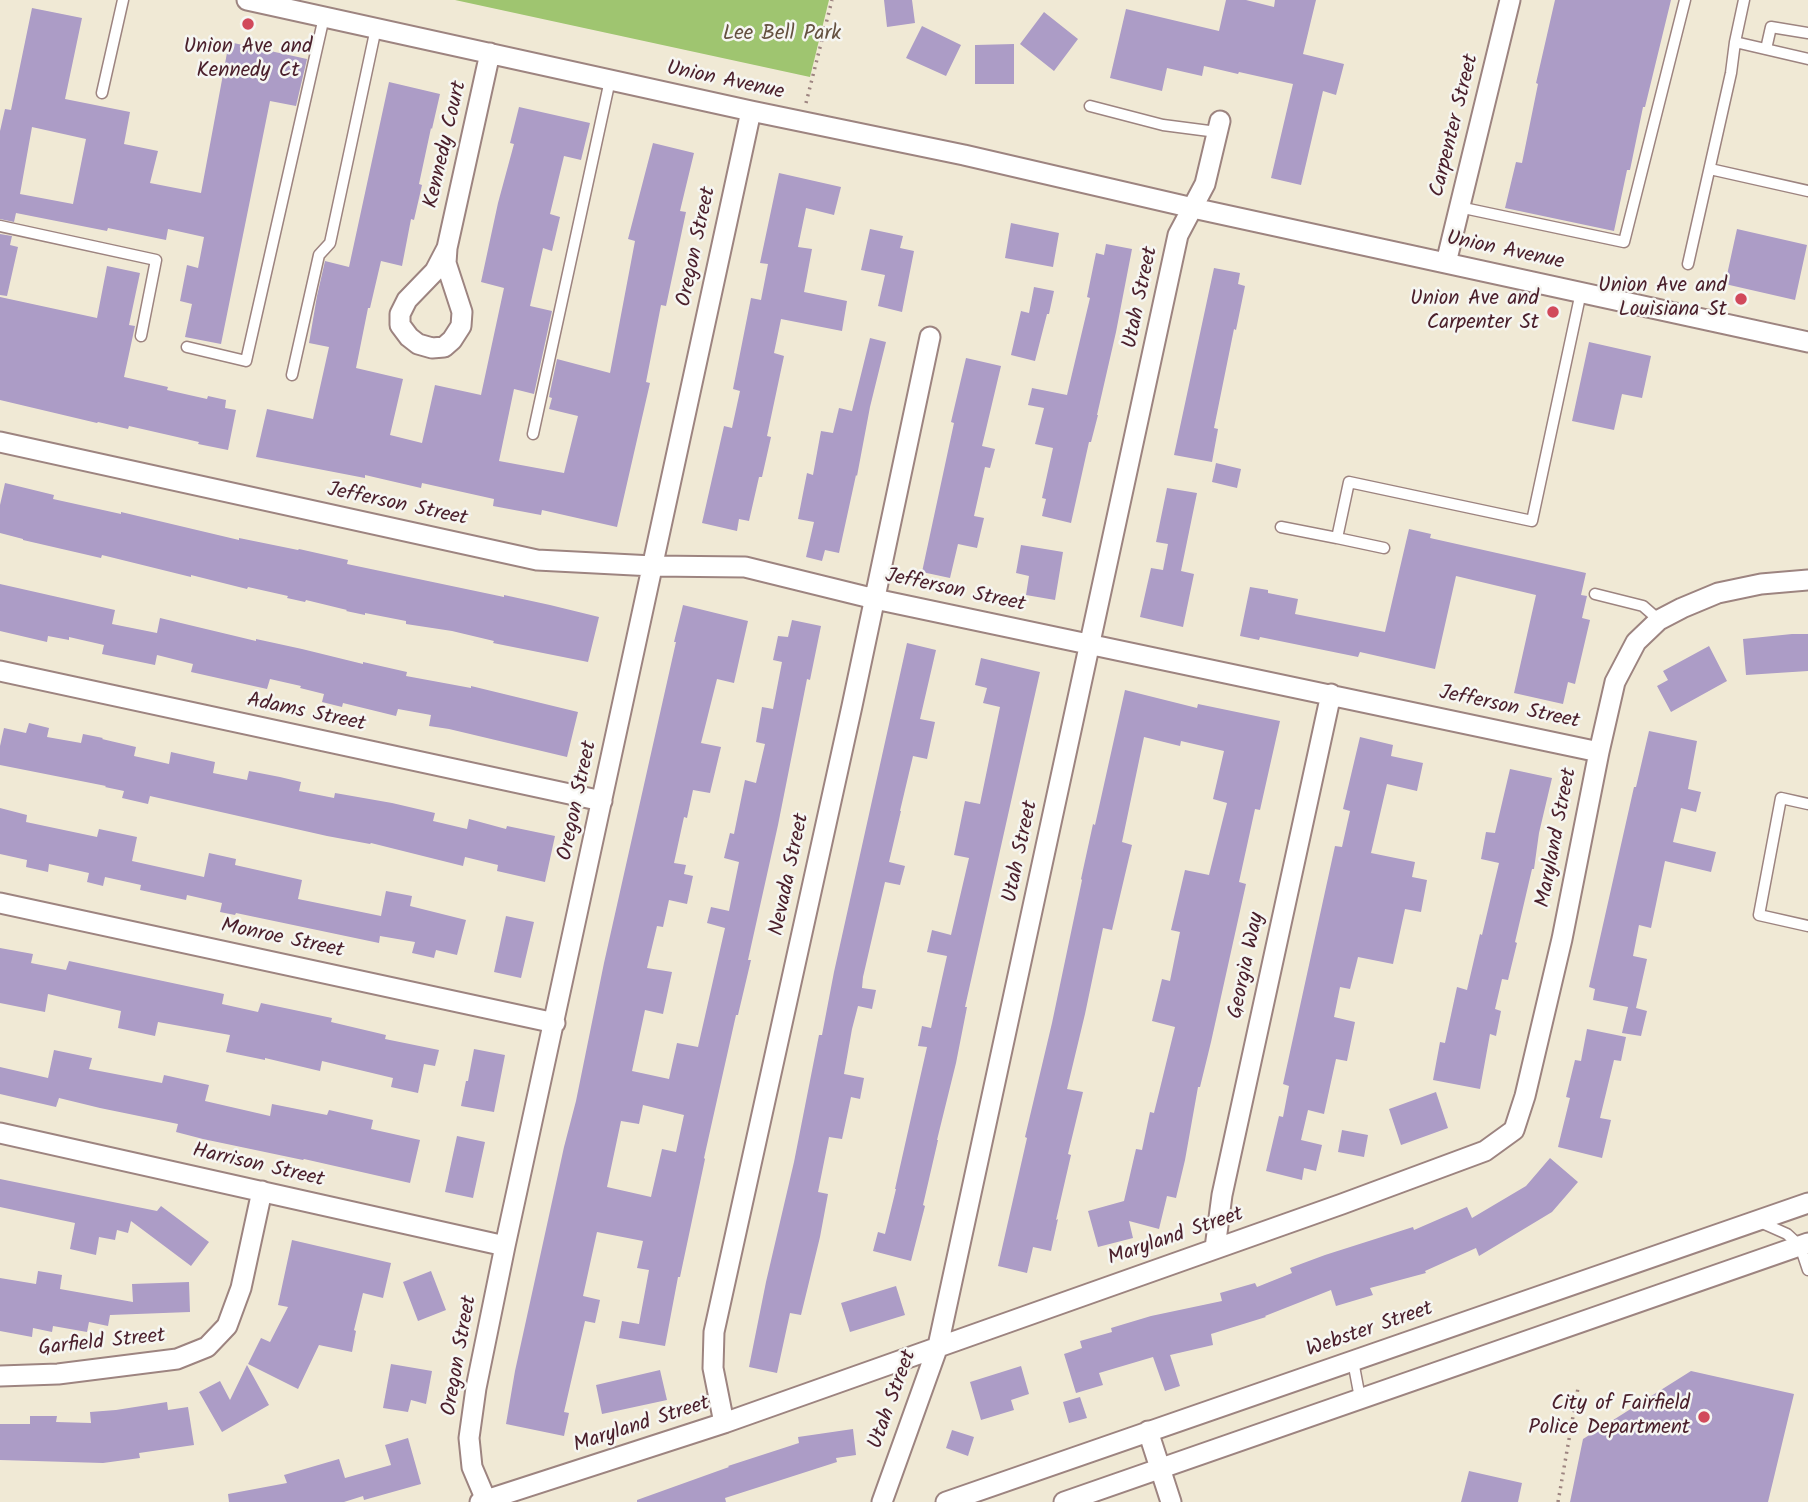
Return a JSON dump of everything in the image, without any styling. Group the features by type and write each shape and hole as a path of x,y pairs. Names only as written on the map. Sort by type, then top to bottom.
{"street":[{"name":"Union Avenue","path":"247,0 1808,342"},
{"name":"Carpenter Street","path":"1446,262 1510,0"},
{"name":"Kennedy Court","path":"447,248 435,271 407,300 400,314 400,325 409,337 418,344 432,348 444,346 452,340 461,326 462,312 446,263 447,248 491,53"},
{"name":"Oregon Street","path":"483,1501 472,1467 470,1438 476,1388 751,111"},
{"path":"1193,208 1205,184 1219,127"},
{"name":"Utah Street","path":"881,1502 938,1346 1178,235 1193,208"},
{"name":"Nevada Street","path":"724,1423 713,1368 714,1332 930,337"},
{"name":"Jefferson Street","path":"0,442 537,560 744,567 875,599 1599,752 1615,682 1636,642 1659,620 1718,593 1761,584 1808,580"},
{"name":"Adams Street","path":"0,671 602,801"},
{"name":"Georgia Way","path":"1214,1248 1222,1195 1331,694"},
{"name":"Maryland Street","path":"483,1501 724,1423 1485,1151 1514,1130 1525,1096 1562,939 1599,752"},
{"name":"Monroe Street","path":"0,903 555,1023"},
{"name":"Harrison Street","path":"0,1133 505,1246"},
{"name":"Garfield Street","path":"0,1376 58,1374 177,1359 207,1347 227,1326 241,1288 262,1191"},
{"name":"Webster Street","path":"946,1502 1808,1203"},
{"path":"1064,1502 1804,1245"},
{"path":"1148,1431 1171,1502"}],"lane":[{"path":"102,93 123,0"},
{"path":"1459,207 1624,242 1685,0"},
{"path":"1688,264 1731,74 1744,0"},
{"path":"187,347 246,361 324,17"},
{"path":"1766,49 1770,27 1808,33"},
{"path":"292,375 319,255 330,243 376,28"},
{"path":"1735,42 1808,59"},
{"path":"533,434 610,80"},
{"path":"1090,106 1163,125 1219,127"},
{"path":"1710,169 1808,191"},
{"path":"0,226 156,260 141,336"},
{"path":"1337,538 1349,481 1532,521 1581,292"},
{"path":"1281,527 1384,548"},
{"path":"1595,594 1643,606 1659,620"},
{"path":"1808,804 1781,798 1759,915 1808,926"},
{"path":"1757,1221 1804,1245 1808,1270"},
{"path":"1353,1361 1360,1398"}],"path":[{"path":"806,103 832,0"},
{"path":"1558,1502 1578,1388"}],"green space":[{"name":"Lee Bell Park","path":"455,0 829,0 810,77"}],"building":[{"path":"884,0 912,0 915,23 887,27"},
{"path":"1226,0 1246,0 1274,7 1275,0 1316,0 1303,54 1344,64 1336,95 1323,91 1301,185 1271,178 1293,84 1204,66 1202,76 1167,68 1162,91 1110,78 1126,9 1219,31"},
{"path":"1555,0 1671,0 1614,231 1505,208 1516,162 1522,163 1538,84 1536,83"},
{"path":"32,8 82,18 65,99 130,112 124,144 158,151 150,183 201,193 229,42 307,59 296,106 270,101 221,344 185,337 192,304 180,301 187,265 198,268 204,237 168,229 166,240 16,213 14,222 0,219 0,131 5,109 11,110","holes":["32,127 86,139 73,204 20,194"]},
{"path":"1044,12 1078,39 1054,71 1020,44"},
{"path":"922,26 961,45 946,76 906,58"},
{"path":"1014,44 1014,84 975,84 975,45"},
{"path":"389,82 440,94 402,266 381,261 356,368 403,379 390,435 422,443 435,385 481,395 504,288 481,282 514,144 510,143 519,107 590,123 581,160 564,156 550,214 560,217 552,251 543,248 530,306 552,311 534,394 514,389 499,461 564,473 578,416 549,409 557,359 610,373 635,241 628,239 653,143 694,153 680,211 686,212 666,306 661,305 646,382 650,383 617,527 542,510 541,515 493,506 494,499 422,483 421,488 365,475 365,478 256,457 267,409 313,419 329,347 309,343 317,296 325,261 349,267"},
{"path":"779,173 841,187 834,215 806,208 798,247 812,249 804,292 847,301 842,331 781,319 774,353 784,356 767,436 771,437 749,521 739,519 737,531 702,523 724,426 732,428 740,391 733,389 751,298 761,300 768,264 760,263"},
{"path":"1011,223 1059,233 1053,267 1005,258"},
{"path":"870,229 903,236 900,248 914,251 902,312 878,306 885,275 861,270"},
{"path":"1737,229 1807,245 1795,300 1725,284"},
{"path":"0,234 12,236 10,245 18,247 7,296 0,295"},
{"path":"1106,244 1132,249 1098,415 1089,442 1071,523 1042,516 1046,499 1042,498 1053,448 1035,444 1044,408 1028,405 1032,388 1067,395 1090,298 1087,297 1096,253 1104,255"},
{"path":"107,266 140,273 129,325 135,326 124,377 168,387 167,390 207,399 208,396 226,400 225,408 236,410 228,450 129,426 128,429 97,423 0,400 0,297 97,318"},
{"path":"1214,268 1240,273 1238,284 1245,286 1214,428 1218,429 1212,462 1174,455"},
{"path":"1034,287 1054,291 1035,361 1011,355 1021,311 1029,313"},
{"path":"870,338 886,342 839,553 825,550 822,561 806,557 814,522 798,519 807,473 813,475 821,431 833,433 839,408 852,411"},
{"path":"1589,342 1651,356 1642,398 1622,394 1614,430 1572,421"},
{"path":"966,358 1001,366 982,446 995,449 990,468 985,467 974,516 984,518 977,548 958,544 950,578 922,572"},
{"path":"1216,463 1241,469 1237,488 1212,482"},
{"path":"5,483 54,495 53,499 239,540 299,549 348,560 347,564 599,617 588,662 493,643 494,641 452,631 406,624 406,621 365,615 306,600 305,602 248,587 247,589 191,577 102,555 101,558 0,533 0,505"},
{"path":"1167,488 1197,493 1181,571 1194,574 1183,627 1140,617 1151,568 1163,570 1168,544 1156,542"},
{"path":"1409,529 1431,534 1430,538 1586,573 1581,595 1587,596 1582,618 1590,620 1575,684 1568,682 1563,704 1514,693 1536,595 1456,576 1435,669 1360,652 1358,657 1260,637 1259,640 1240,636 1250,587 1298,599 1295,614 1385,632"},
{"path":"1021,545 1063,552 1055,600 1026,595 1029,576 1016,573"},
{"path":"0,584 115,610 112,624 157,633 160,618 407,672 406,676 471,686 578,712 567,757 429,726 431,715 398,709 396,716 343,703 342,707 322,702 324,694 270,679 267,689 191,672 193,664 157,655 155,665 102,654 104,645 69,637 69,640 48,636 47,642 0,631"},
{"path":"683,605 748,621 734,683 717,679 701,743 721,747 710,793 693,790 674,863 686,865 684,874 693,876 687,904 669,900 663,927 657,926 647,968 672,972 663,1014 645,1010 632,1071 669,1079 677,1043 698,1047 725,928 707,923 711,907 729,911 739,862 724,858 730,833 734,834 745,780 756,783 765,744 756,742 762,707 773,709 782,662 773,660 778,636 788,637 792,620 821,626 810,680 807,679 748,960 751,960 704,1158 665,1346 619,1338 622,1321 639,1324 649,1270 637,1268 643,1241 597,1232 583,1296 600,1300 595,1323 585,1321 564,1412 569,1413 564,1436 506,1424 515,1371","holes":["643,1105 684,1115 676,1152 662,1149 651,1197 607,1187 621,1121 639,1124"]},
{"path":"1808,634 1808,671 1746,675 1743,639"},
{"path":"907,643 936,650 920,719 935,722 927,759 913,756 889,862 905,866 900,885 885,882 863,977 862,988 876,990 872,1009 858,1006 852,1029 844,1074 864,1078 860,1099 851,1097 842,1139 829,1137 818,1192 828,1194 820,1237 801,1315 790,1313 777,1373 749,1367 819,1035 822,1035"},
{"path":"1709,646 1727,681 1671,712 1657,686 1668,680 1663,671"},
{"path":"981,658 1040,672 911,1261 873,1251 878,1232 885,1234 927,1047 918,1046 922,1026 931,1028 947,956 927,952 932,930 951,935 969,858 954,855 965,801 980,804 1000,707 983,703 987,688 975,685"},
{"path":"1125,690 1197,708 1198,704 1280,721 1260,810 1255,809 1239,882 1246,884 1211,1042 1198,1087 1176,1198 1167,1196 1159,1229 1129,1221 1133,1238 1098,1247 1088,1211 1124,1201 1136,1149 1142,1150 1150,1112 1154,1113 1175,1027 1152,1021 1162,979 1170,981 1180,932 1171,930 1185,870 1209,875 1227,803 1213,799 1224,751 1181,741 1180,746 1144,737 1122,842 1132,845 1112,930 1103,928 1067,1089 1083,1092 1068,1154 1071,1155 1056,1220 1058,1219 1051,1251 1033,1247 1027,1273 998,1266 1093,824 1095,825"},
{"path":"29,723 49,728 47,737 81,743 83,734 103,738 136,747 134,756 169,764 171,752 215,762 213,773 247,780 249,771 280,777 301,782 299,791 334,798 335,793 392,803 435,813 433,821 467,829 469,819 506,829 507,826 555,836 545,882 497,871 498,865 465,857 463,866 371,843 327,836 150,796 148,804 122,798 124,791 106,786 0,765 4,728 26,733"},
{"path":"1649,731 1697,741 1688,789 1701,792 1696,812 1681,808 1673,842 1716,852 1711,872 1665,861 1651,928 1639,925 1633,956 1647,959 1636,1008 1647,1011 1641,1036 1622,1033 1628,1007 1593,1000 1595,989 1589,987"},
{"path":"1360,737 1393,745 1391,756 1423,763 1417,791 1387,784 1371,853 1415,862 1412,877 1427,880 1421,912 1405,909 1393,964 1358,957 1350,989 1340,987 1334,1017 1355,1022 1347,1061 1336,1059 1324,1114 1308,1110 1301,1140 1322,1145 1316,1171 1304,1168 1302,1180 1266,1171 1279,1116 1283,1117 1289,1086 1283,1084 1335,846 1342,847 1350,811 1343,809"},
{"path":"1510,769 1552,778 1508,980 1502,979 1495,1009 1501,1011 1496,1036 1490,1034 1480,1089 1433,1080 1440,1042 1445,1043 1457,987 1467,990 1480,934 1482,935 1499,863 1481,859 1486,832 1495,833"},
{"path":"0,808 27,815 26,822 97,837 99,829 137,837 132,861 204,877 209,853 236,859 235,865 302,880 298,899 381,916 386,891 412,896 410,906 466,920 457,955 436,950 434,958 412,953 415,942 380,936 379,943 220,912 222,903 187,895 186,900 140,890 141,885 105,877 103,886 87,882 89,873 49,864 48,872 26,867 27,860 0,854"},
{"path":"506,916 534,922 521,978 494,972"},
{"path":"0,948 33,954 31,963 66,970 69,961 224,994 222,1004 258,1012 261,1003 332,1018 331,1022 386,1035 385,1039 439,1050 435,1066 424,1064 418,1093 391,1087 393,1078 322,1061 320,1071 226,1052 230,1035 158,1022 155,1036 118,1028 121,1011 48,994 45,1012 0,1003"},
{"path":"1587,1029 1626,1037 1621,1061 1614,1060 1600,1118 1611,1120 1602,1158 1558,1147 1570,1098 1566,1097 1575,1060 1581,1061"},
{"path":"474,1049 505,1055 494,1112 461,1106"},
{"path":"54,1050 92,1058 89,1069 162,1083 164,1075 209,1085 205,1101 270,1116 272,1104 327,1115 329,1110 373,1120 371,1129 420,1140 410,1183 203,1139 176,1132 178,1124 59,1098 56,1107 0,1094 0,1067 48,1078"},
{"path":"1436,1092 1448,1128 1401,1145 1389,1109"},
{"path":"1342,1130 1368,1135 1364,1157 1338,1152"},
{"path":"457,1136 485,1142 473,1198 445,1192"},
{"path":"1550,1158 1578,1182 1552,1212 1479,1256 1476,1248 1425,1271 1426,1273 1370,1288 1373,1295 1336,1306 1331,1290 1266,1317 1211,1334 1213,1345 1170,1355 1180,1386 1165,1391 1153,1357 1099,1373 1103,1385 1076,1393 1064,1354 1082,1348 1080,1341 1112,1332 1111,1328 1151,1316 1222,1301 1220,1293 1255,1283 1257,1287 1292,1273 1290,1268 1413,1227 1414,1230 1467,1207 1472,1218 1526,1186"},
{"path":"0,1179 157,1211 161,1206 209,1242 191,1266 131,1221 128,1233 117,1230 115,1240 99,1237 96,1255 70,1249 75,1223 0,1207"},
{"path":"292,1240 391,1263 383,1298 363,1293 352,1352 319,1345 298,1389 248,1364 261,1338 270,1342 288,1307 278,1305"},
{"path":"38,1271 62,1275 60,1289 133,1302 132,1284 189,1282 190,1312 110,1315 108,1326 89,1322 87,1332 53,1326 52,1332 33,1328 32,1337 0,1331 0,1278 36,1284"},
{"path":"431,1271 446,1310 418,1321 403,1282"},
{"path":"896,1286 905,1315 850,1332 841,1303"},
{"path":"391,1364 432,1371 426,1404 411,1400 408,1412 383,1408"},
{"path":"247,1365 269,1405 222,1432 199,1392 220,1381 230,1400"},
{"path":"1021,1366 1029,1394 1011,1400 1014,1410 981,1420 970,1382"},
{"path":"660,1370 667,1400 602,1414 596,1385"},
{"name":"City of Fairfield Police Department","path":"1691,1371 1794,1394 1768,1502 1570,1502 1583,1439"},
{"path":"1080,1397 1087,1418 1069,1423 1063,1402"},
{"path":"167,1402 168,1410 188,1407 194,1445 139,1453 140,1458 103,1463 0,1460 0,1424 30,1424 30,1416 57,1416 56,1422 91,1423 90,1412"},
{"path":"853,1429 856,1455 836,1458 837,1462 725,1498 726,1502 637,1502 728,1466 799,1443 798,1437"},
{"path":"952,1430 974,1437 968,1456 946,1448"},
{"path":"408,1438 421,1484 364,1500 363,1496 344,1502 229,1502 228,1494 287,1483 284,1475 339,1459 345,1478 391,1465 385,1445"},
{"path":"1469,1471 1522,1483 1518,1502 1461,1502"}],"place":[{"name":"Union Ave and Kennedy Ct","path":"248,24"},
{"name":"Union Ave and Louisiana St","path":"1741,299"},
{"name":"Union Ave and Carpenter St","path":"1553,312"},
{"name":"City of Fairfield Police Department","path":"1704,1417"}]}
